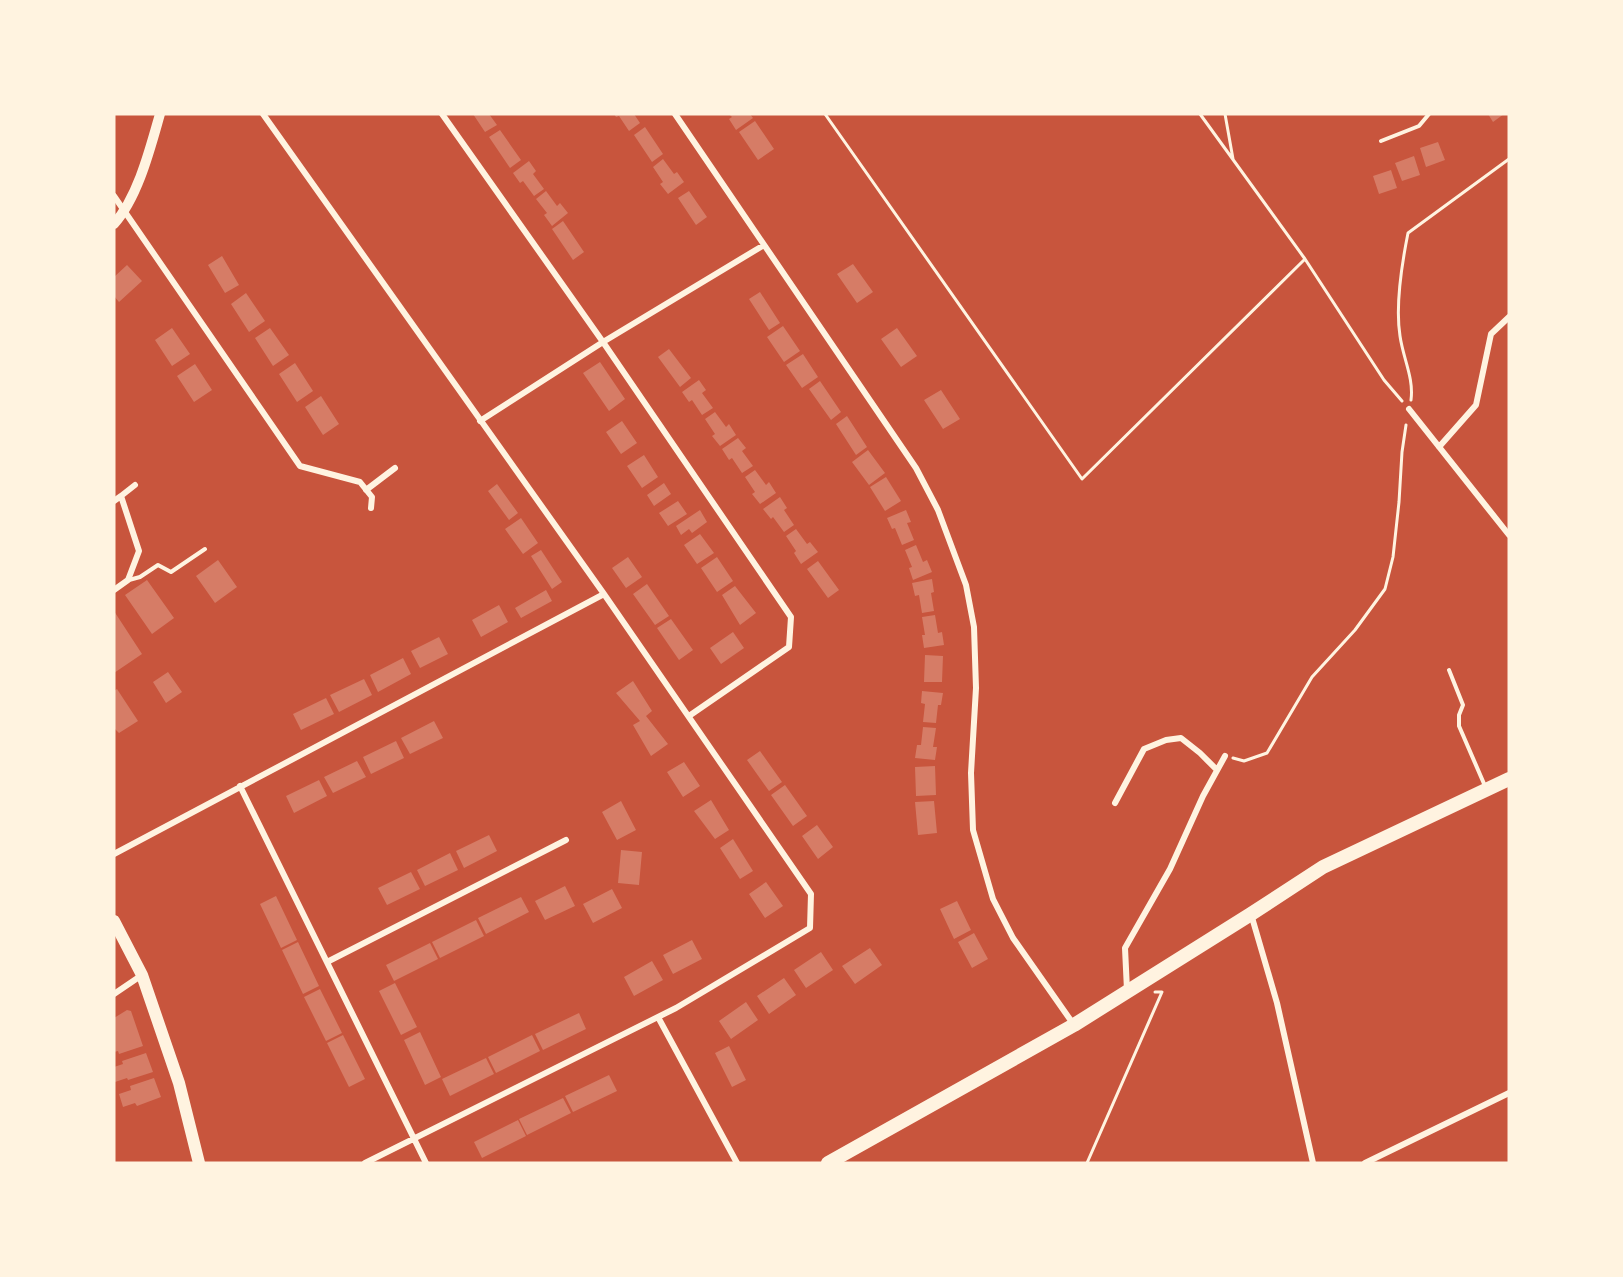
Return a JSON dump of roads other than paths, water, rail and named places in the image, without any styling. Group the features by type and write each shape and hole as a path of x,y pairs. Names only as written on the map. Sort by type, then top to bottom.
{"main road":[{"path":"828,1163 1074,1025 1323,867 1509,779"},
{"path":"114,921 142,975 178,1083 199,1163"}],"street":[{"path":"114,224 125,211 135,190 160,114"},
{"path":"263,114 604,594 811,894 810,928 676,1008 365,1163"},
{"path":"442,114 603,342 791,616 789,647 689,716"},
{"path":"675,114 916,468 938,510 966,585 974,627 976,688 971,773 973,830 993,900 1013,938 1074,1025"},
{"path":"114,196 300,466 360,482 372,497 370,508"},
{"path":"480,421 603,342 764,244"},
{"path":"1439,447 1476,405 1491,334 1509,317"},
{"path":"1409,409 1509,535"},
{"path":"366,490 395,468"},
{"path":"114,501 135,485"},
{"path":"114,590 128,580 139,551 121,496"},
{"path":"1501,525 1509,519"},
{"path":"114,854 604,594"},
{"path":"1115,803 1144,750 1166,740 1181,738 1217,770"},
{"path":"1127,991 1125,948 1170,868 1225,756"},
{"path":"240,786 426,1163"},
{"path":"327,962 566,840"},
{"path":"1251,914 1277,1003 1313,1163"},
{"path":"114,994 142,975"},
{"path":"658,1017 737,1163"},
{"path":"1365,1163 1509,1093"}],"lane":[{"path":"1381,141 1419,126 1429,114"},
{"path":"128,580 140,577 158,565 171,572 205,549"},
{"path":"1449,670 1463,705 1459,715 1459,726 1487,790"}]}
